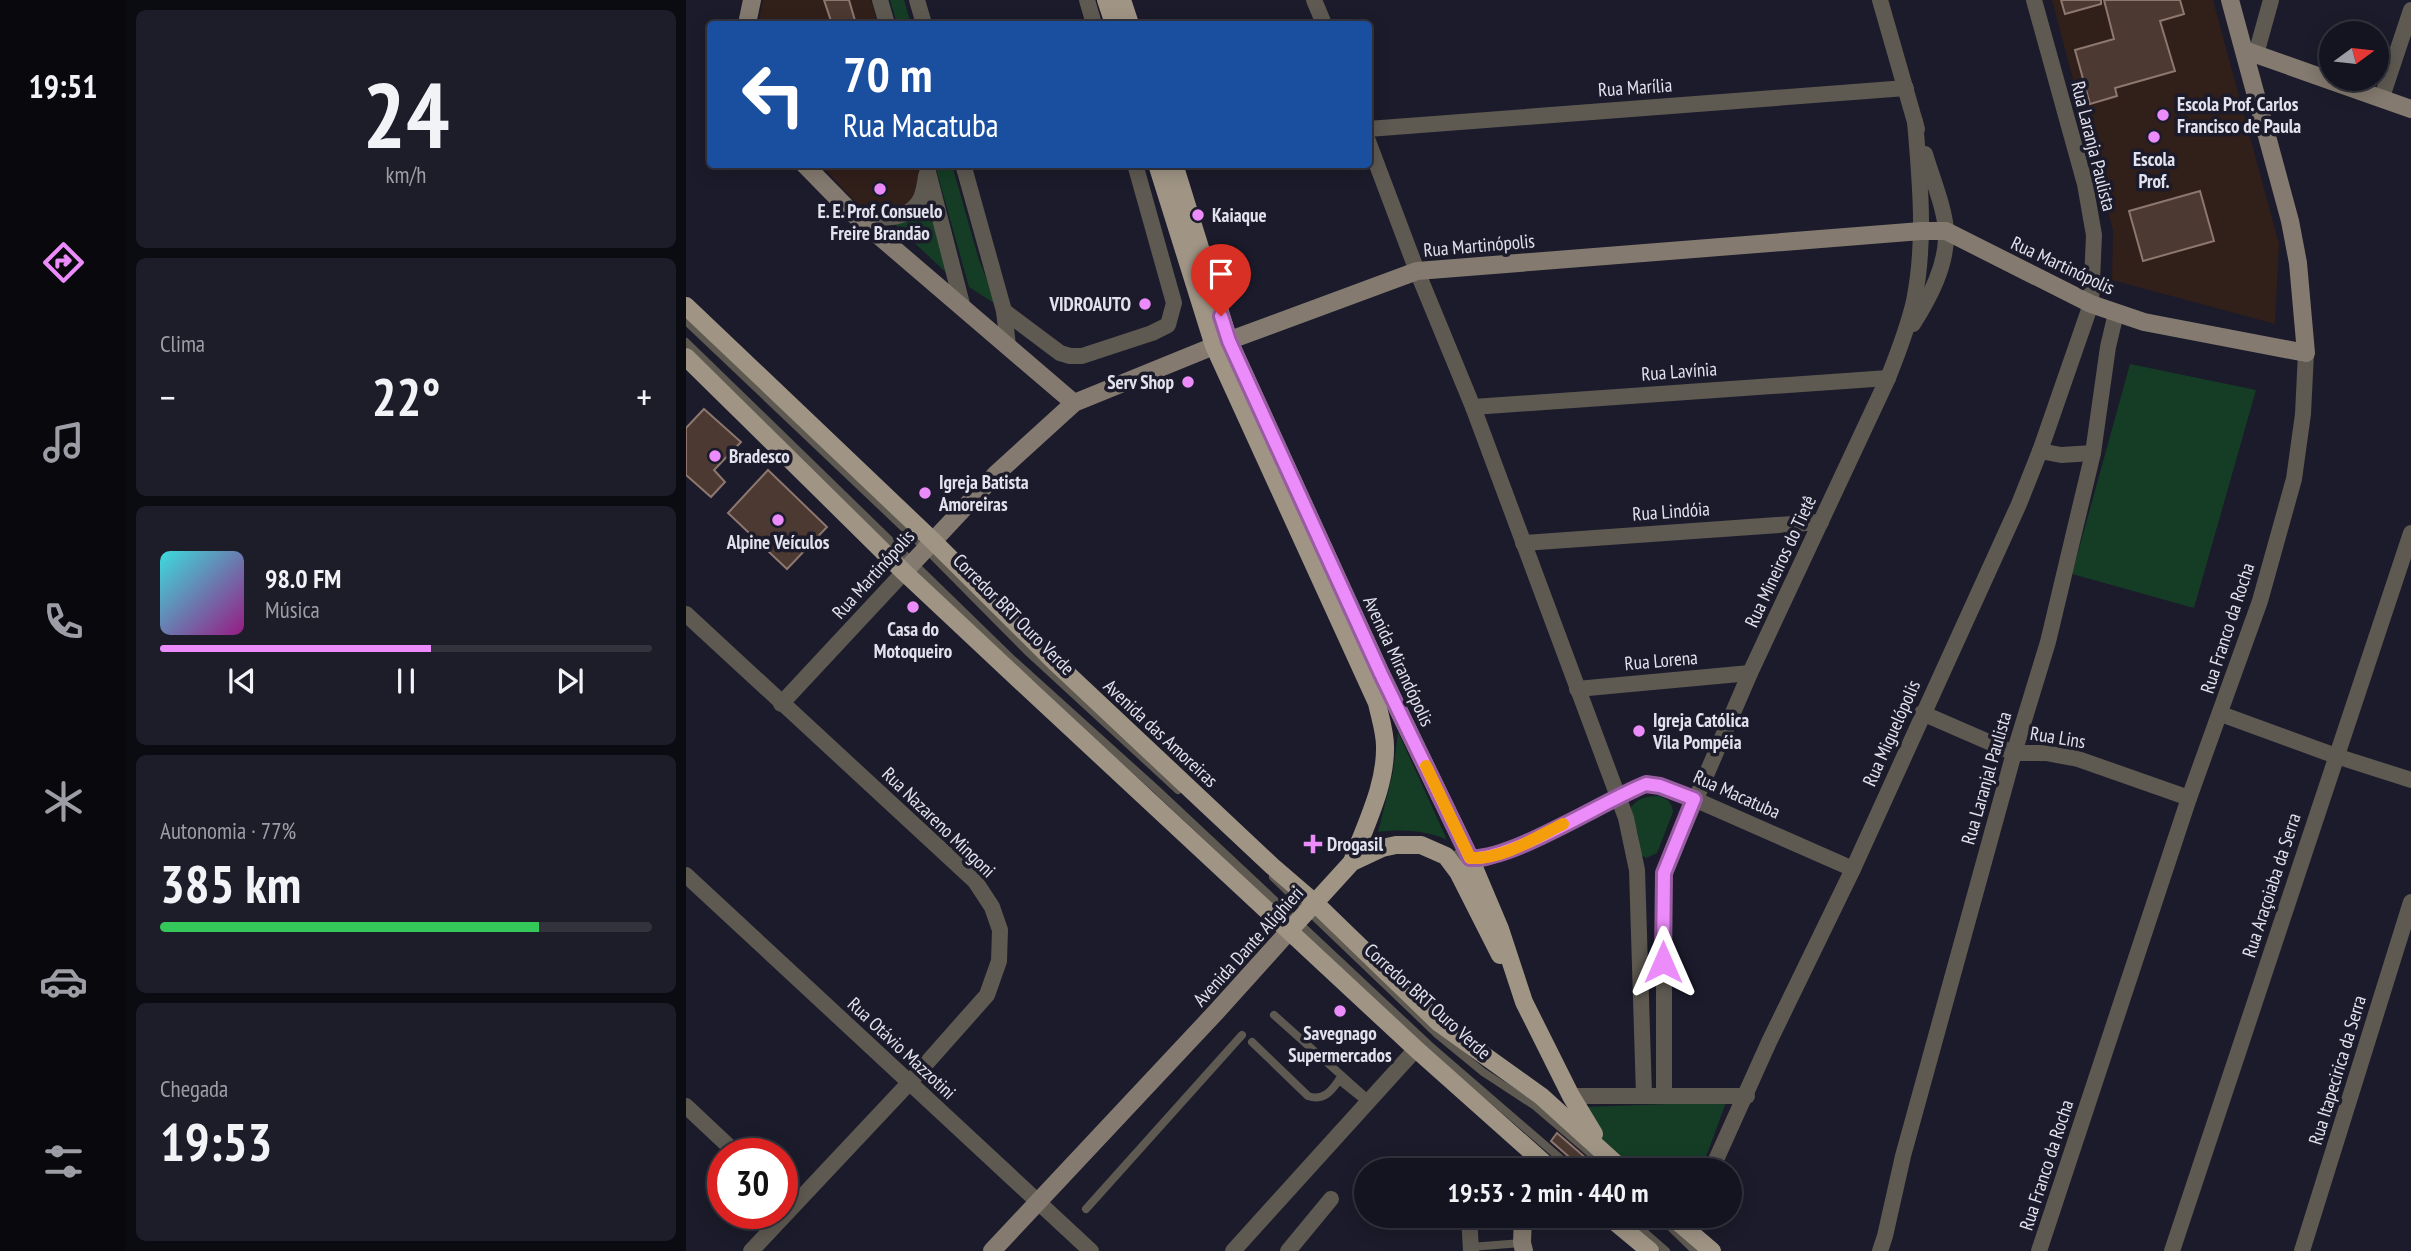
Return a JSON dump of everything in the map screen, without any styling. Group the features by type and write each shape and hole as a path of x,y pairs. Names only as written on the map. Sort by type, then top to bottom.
{"main road":[{"path":"1106,0 1113,21"},
{"path":"1122,0 1129,21"},
{"name":"Avenida Mirandópolis","path":"1158,168 1221,344 1377,703 1385,745 1384,766 1376,797 1352,862"},
{"name":"Avenida Mirandópolis","path":"1175,168 1221,344 1470,858 1500,929 1524,1002 1571,1096 1609,1158"},
{"name":"Avenida das Amoreiras","path":"686,306 919,555 1302,917 1439,1023 1541,1096 1606,1158"},
{"name":"Avenida das Amoreiras","path":"686,357 919,555 1057,664 1272,866 1302,917 1416,1049 1533,1158"},
{"name":"Avenida Dante Alighieri","path":"1302,917 1352,862 1382,848 1421,845 1446,856"},
{"path":"1446,856 1458,872 1524,1002"},
{"path":"1622,1228 1650,1251"},
{"path":"1688,1228 1712,1251"}],"street":[{"path":"748,21 752,0"},
{"path":"880,0 886,21"},
{"path":"917,0 923,21"},
{"path":"1087,0 1093,21"},
{"path":"1314,0 1323,21"},
{"name":"Rua Mineiros do Tietê","path":"1880,0 1946,231 1945,254 1936,281 1903,340"},
{"name":"Rua Laranja Paulista","path":"2034,0 2085,184 2094,235 2091,304"},
{"name":"Rua Franco da Rocha","path":"2039,1251 2189,798 2260,601 2294,479 2303,414 2306,353 2298,263 2250,52 2230,0"},
{"path":"2271,0 2250,52 2411,109"},
{"path":"2382,97 2411,10"},
{"name":"Rua Marília","path":"1372,129 1906,88"},
{"name":"Rua Mineiros do Tietê","path":"1664,873 1750,673 1888,378 1903,340 1919,270 1921,196 1915,121"},
{"path":"1372,152 1473,407 1618,797 1634,849 1637,870 1644,1095"},
{"path":"808,168 851,212 1074,403"},
{"path":"851,212 876,219 909,211 921,200 927,168"},
{"path":"927,168 963,308"},
{"path":"964,168 1004,311 1008,346"},
{"path":"1004,311 1060,352 1070,356 1082,356 1152,333 1168,325 1174,303 1136,168"},
{"name":"Rua Martinópolis","path":"781,704 996,474 1074,403 1221,344 1417,271 1946,231 2091,304 2116,313 2211,337 2306,353"},
{"name":"Rua Miguelópolis","path":"1717,1158 1769,1042 1853,869 2019,504 2091,304"},
{"name":"Rua Laranjal Paulista","path":"1880,1251 1903,1156 2014,752 2048,642 2093,453 2108,347 2116,313"},
{"name":"Rua Lavínia","path":"1473,407 1888,378"},
{"path":"2040,451 2061,455 2093,453"},
{"name":"Rua Lindóia","path":"1523,543 1821,522"},
{"name":"Rua Araçoiaba da Serra","path":"2172,1251 2411,533"},
{"name":"Rua Nazareno Mingoni","path":"686,614 975,881 992,907 1000,930 999,961 987,995 909,1083 798,1190"},
{"name":"Rua Lorena","path":"1577,689 1750,673"},
{"name":"Rua Lins","path":"1922,713 2014,752 2046,753 2078,759 2189,798"},
{"path":"2221,713 2336,756 2411,780"},
{"name":"Rua Macatuba","path":"1446,856 1483,859 1517,847 1646,784 1660,786 1694,799 1853,869"},
{"path":"1637,870 1664,873 1664,1095"},
{"name":"Rua Otávio Mazzotini","path":"686,875 1091,1251"},
{"name":"Rua Itapecirica da Serra","path":"2302,1251 2411,902"},
{"name":"Avenida Dante Alighieri","path":"992,1251 1217,1012 1302,917"},
{"path":"1233,1251 1416,1049"},
{"path":"1571,1096 1746,1096"},
{"path":"686,1106 720,1138"},
{"path":"1288,1251 1331,1199"},
{"path":"1470,1228 1471,1249"},
{"path":"1523,1228 1523,1247"},
{"name":"Rua Nazareno Mingoni","path":"751,1251 767,1229"}],"lane":[{"name":"Corredor BRT Ouro Verde","path":"686,321 919,555"},
{"path":"686,342 919,555"},
{"name":"Corredor BRT Ouro Verde","path":"1302,917 1429,1045 1560,1158"},
{"path":"1274,1015 1368,1101"},
{"path":"1086,1209 1242,1035"},
{"path":"1252,1042 1308,1096 1315,1098 1327,1095 1341,1078"},
{"path":"1640,1228 1666,1251"},
{"path":"1671,1228 1695,1251"},
{"path":"1471,1249 1523,1247"}],"shaded area":[{"path":"763,0 871,0 877,21 759,21"},
{"name":"Escola Prof. Carlos Francisco de Paula","path":"2052,0 2213,0 2279,244 2275,324 2112,280 2113,230"},
{"name":"E. E. Prof. Consuelo Freire Brandão","path":"824,168 918,168 921,179 914,200 894,213 864,212"}],"green space":[{"path":"890,0 904,0 910,21 896,21"},
{"path":"936,168 953,168 979,260 997,305 969,287"},
{"path":"928,197 951,277 892,222 919,212"},
{"path":"2130,364 2256,390 2194,608 2072,574"},
{"path":"1398,732 1447,840 1413,831 1378,832 1393,772"},
{"path":"1659,796 1669,802 1673,812 1657,853 1646,858 1640,854 1638,833 1628,813 1640,799"},
{"path":"1726,1102 1705,1158 1613,1158 1584,1107"}],"building":[{"path":"824,0 849,0 855,21 831,21"},
{"path":"2061,0 2101,0 2101,4 2065,14"},
{"path":"2104,0 2180,0 2184,14 2160,21 2175,71 2115,88 2117,96 2090,104 2075,50 2114,39"},
{"path":"2200,191 2214,241 2143,261 2129,211"},
{"path":"704,409 741,442 714,470 725,482 711,497 686,475 686,428"},
{"name":"Alpine Veículos","path":"768,470 827,527 787,569 728,513"},
{"path":"1557,1133 1586,1158 1570,1158 1551,1141"}],"slow traffic":[{"path":"1426,766 1470,858 1483,859 1517,847 1563,824"}],"place":[{"name":"Escola Prof. Carlos Francisco de Paula","path":"2163,115"},
{"name":"Escola Prof.","path":"2154,137"},
{"name":"E. E. Prof. Consuelo Freire Brandão","path":"880,189"},
{"name":"Kaiaque","path":"1198,215"},
{"name":"VIDROAUTO","path":"1145,304"},
{"name":"Serv Shop","path":"1188,382"},
{"name":"Bradesco","path":"715,456"},
{"name":"Igreja Batista Amoreiras","path":"925,493"},
{"name":"Alpine Veículos","path":"778,520"},
{"name":"Casa do Motoqueiro","path":"913,607"},
{"name":"Igreja Católica Vila Pompéia","path":"1639,731"},
{"name":"Drogasil","path":"1313,844"},
{"name":"Savegnago Supermercados","path":"1340,1011"}],"route":[{"path":"1221,316 1229,341 1381,674 1470,858 1483,859 1517,847 1646,784 1660,786 1694,799 1664,873 1663,962"}]}
